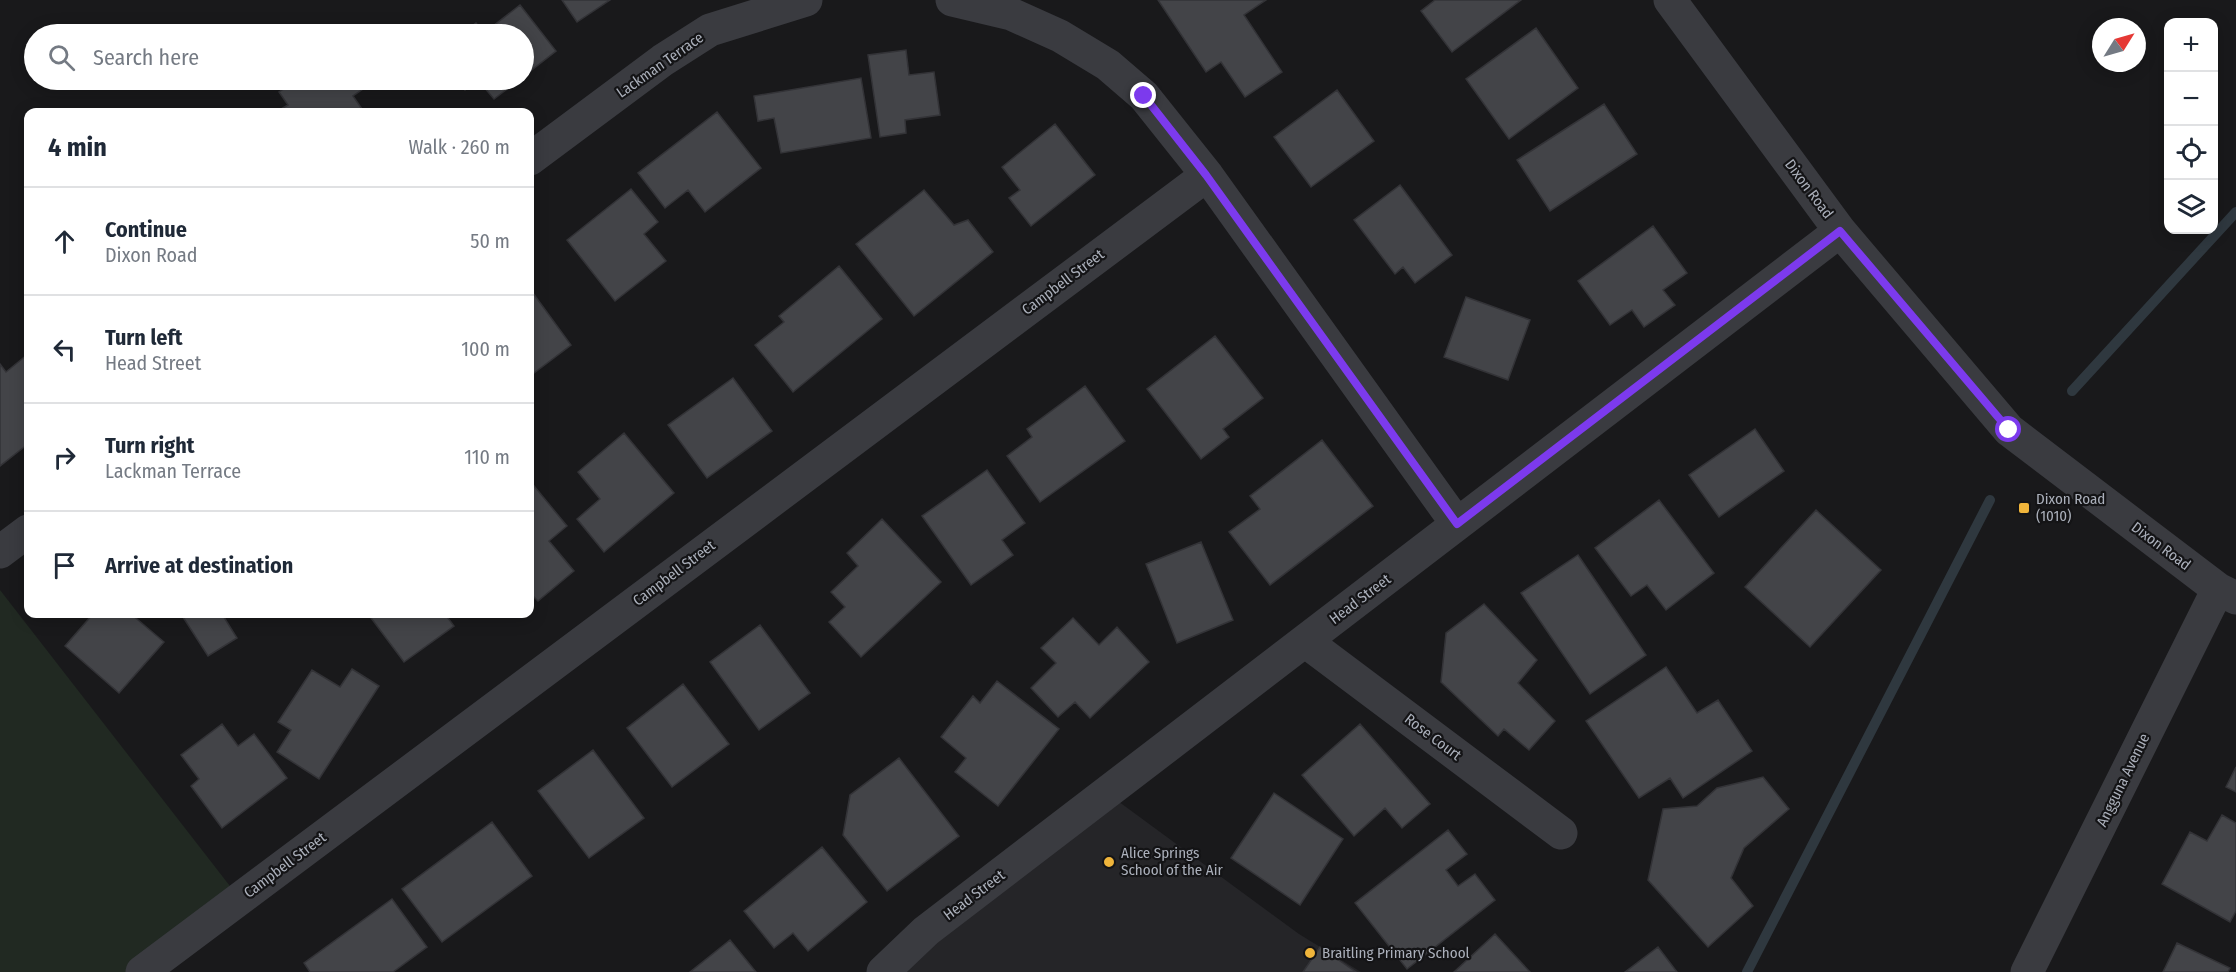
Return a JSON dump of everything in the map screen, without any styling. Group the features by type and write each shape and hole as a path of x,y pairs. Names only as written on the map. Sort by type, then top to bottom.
{"street":[{"name":"Lackman Terrace","path":"534,156 663,60 710,30 806,0"},
{"path":"952,0 1011,14 1060,36 1108,65 1144,96 1206,175 1457,524"},
{"name":"Dixon Road","path":"1670,0 1840,231 2009,430 2227,593"},
{"name":"Campbell Street","path":"142,972 1206,175"},
{"name":"Head Street","path":"883,972 926,931 1840,231"},
{"path":"0,552 24,534"},
{"name":"Angguna Avenue","path":"2027,972 2227,593"},
{"name":"Rose Court","path":"1305,641 1561,833"}],"shaded area":[{"path":"0,590 240,899 142,972 0,972"},
{"name":"Alice Springs School of the Air","path":"1107,793 1299,934 1361,972 883,972"}],"building":[{"path":"562,0 610,0 577,22"},
{"path":"1158,0 1266,0 1244,15 1282,72 1245,97 1221,62 1206,72"},
{"path":"1435,0 1521,0 1452,52 1421,11"},
{"path":"520,5 556,51 534,68 534,24 496,24"},
{"path":"1536,28 1578,88 1509,139 1466,79"},
{"path":"906,50 909,75 934,72 940,115 905,120 906,133 880,137 868,55"},
{"path":"861,78 871,138 781,153 774,118 758,121 754,96"},
{"path":"282,90 362,90 353,96 361,108 283,108 288,105 279,92"},
{"path":"486,90 506,90 494,99"},
{"path":"1337,90 1374,141 1311,187 1274,137"},
{"path":"1604,104 1637,154 1550,211 1517,160"},
{"path":"717,112 761,168 705,212 688,190 665,208 638,173"},
{"path":"1055,124 1095,175 1031,226 1009,198 1020,190 1002,167"},
{"path":"1400,185 1452,255 1415,283 1403,267 1395,274 1354,220"},
{"path":"631,189 658,222 644,234 666,261 615,301 567,240"},
{"path":"924,190 954,225 968,220 993,252 914,316 856,244"},
{"path":"1653,226 1687,273 1663,290 1675,305 1644,327 1632,310 1610,325 1578,281"},
{"path":"839,266 882,319 793,392 755,345 784,322 779,316"},
{"path":"534,294 571,345 534,373"},
{"path":"1466,297 1530,320 1508,380 1444,357"},
{"path":"1215,336 1263,398 1223,429 1229,437 1201,459 1147,389"},
{"path":"24,357 24,447 0,466 0,364 6,372"},
{"path":"733,378 772,431 707,478 668,425"},
{"path":"1085,386 1125,441 1040,502 1007,456 1032,437 1027,429"},
{"path":"1755,429 1784,471 1719,517 1689,475"},
{"path":"624,433 674,493 604,552 577,519 600,499 578,472"},
{"path":"1322,440 1373,506 1270,585 1229,532 1260,509 1250,496"},
{"path":"987,470 1025,523 1002,540 1013,555 971,585 922,516"},
{"path":"534,486 567,526 549,541 574,571 538,601 534,597"},
{"path":"1659,500 1714,573 1666,610 1647,585 1631,596 1595,548"},
{"path":"1816,510 1881,570 1810,647 1745,587"},
{"path":"882,519 941,582 861,657 829,622 845,607 831,592 858,566 847,553"},
{"path":"1201,542 1233,620 1177,643 1146,564"},
{"path":"1578,555 1646,655 1590,694 1521,593"},
{"path":"1484,604 1537,660 1518,683 1555,721 1529,750 1504,729 1498,736 1441,682 1446,633"},
{"path":"90,618 136,618 164,642 119,693 65,646"},
{"path":"184,618 224,618 237,638 208,656"},
{"path":"371,618 448,618 454,626 404,662"},
{"path":"1073,618 1099,645 1117,627 1149,662 1090,718 1075,702 1058,717 1031,688 1056,663 1041,648"},
{"path":"760,625 810,693 759,730 710,662"},
{"path":"1666,667 1697,713 1718,700 1752,751 1683,798 1670,778 1639,798 1586,721"},
{"path":"352,669 379,686 319,779 277,752 291,730 278,722 312,670 340,687"},
{"path":"997,681 1059,729 998,806 955,772 966,758 941,737 973,696 980,703"},
{"path":"683,684 729,744 672,787 627,728"},
{"path":"222,724 238,746 254,734 287,778 222,828 191,786 199,779 181,755"},
{"path":"1360,724 1430,804 1402,828 1385,808 1354,836 1302,775"},
{"path":"593,750 644,818 589,858 538,791"},
{"path":"899,758 959,836 887,891 843,835 850,795"},
{"path":"2236,767 2236,792 2226,787"},
{"path":"1763,777 1789,809 1744,848 1731,878 1753,906 1708,947 1648,880 1663,809 1697,806 1717,788"},
{"path":"1274,793 1343,839 1300,905 1231,858"},
{"path":"2222,815 2236,823 2236,911 2230,922 2162,884 2190,832 2207,841"},
{"path":"492,822 532,876 442,942 402,889"},
{"path":"1448,830 1467,854 1446,870 1458,886 1475,874 1495,900 1407,969 1355,903"},
{"path":"822,847 867,902 808,951 793,933 774,948 744,911"},
{"path":"392,899 427,947 393,972 310,972 304,963"},
{"path":"1495,934 1530,972 1454,972"},
{"path":"730,940 756,972 690,972"},
{"path":"2177,943 2230,968 2228,972 2163,972"},
{"path":"1320,947 1356,972 1303,972"},
{"path":"1658,947 1677,972 1625,972"}],"waterway":[{"path":"2072,391 2236,212"},
{"path":"1747,972 1990,500"}],"place":[{"name":"Dixon Road (1010)","path":"2024,508"},
{"name":"Alice Springs School of the Air","path":"1109,862"},
{"name":"Braitling Primary School","path":"1310,953"}],"route":[{"path":"1144,96 1206,175 1457,524 1840,231 2009,430"}]}
